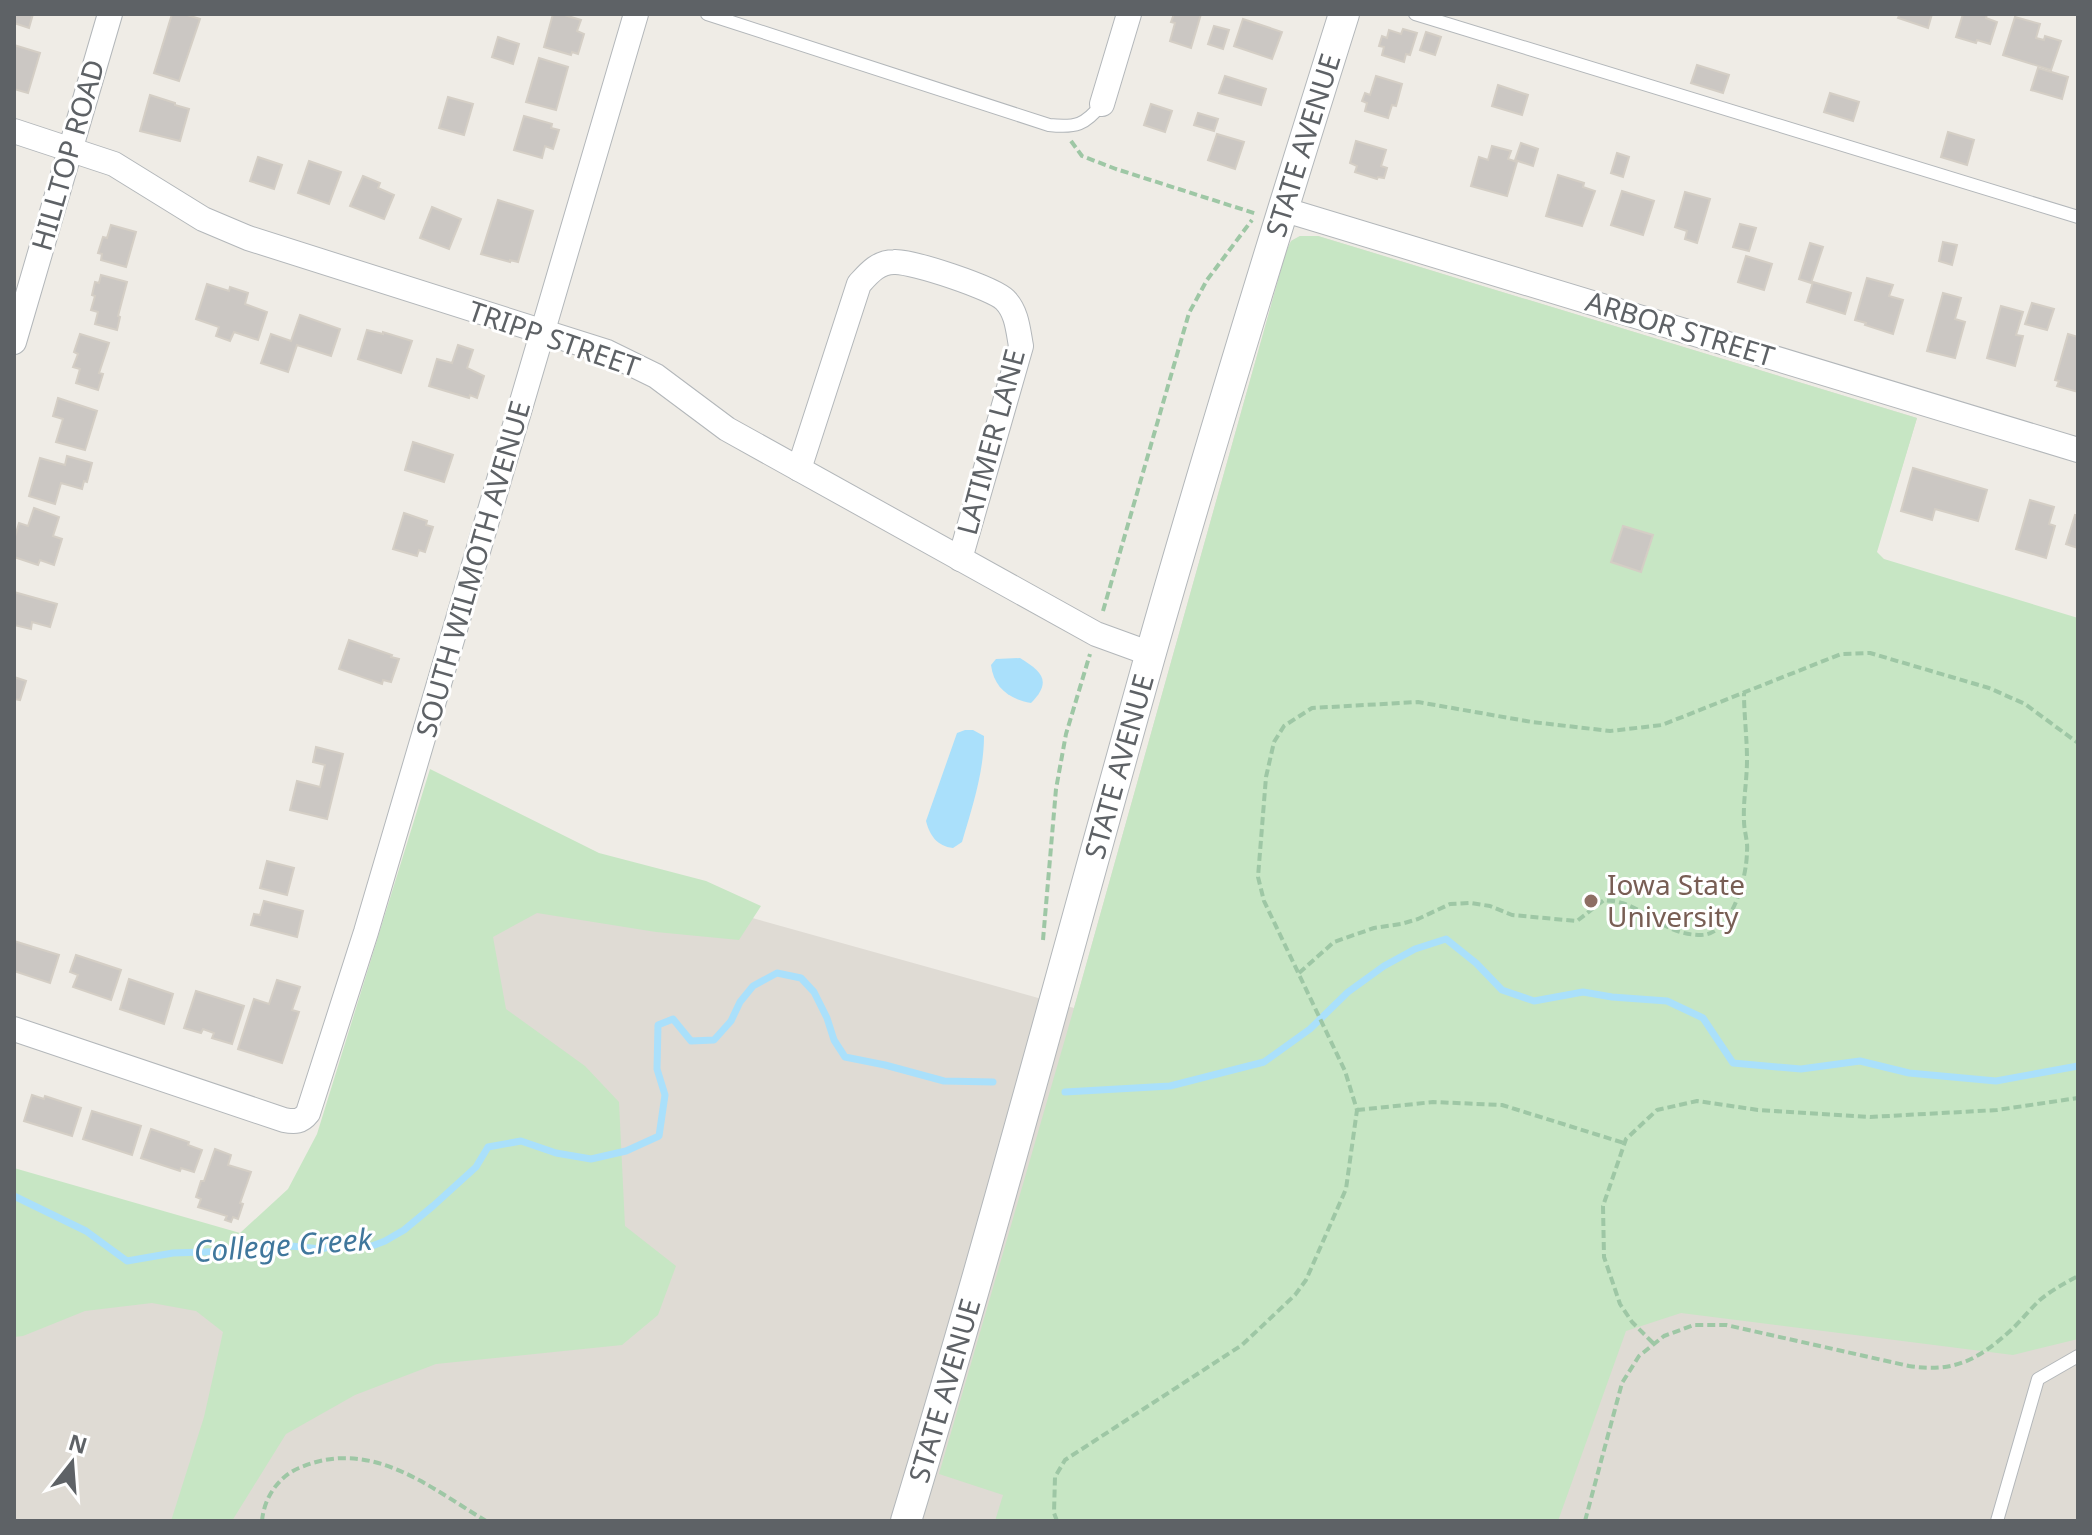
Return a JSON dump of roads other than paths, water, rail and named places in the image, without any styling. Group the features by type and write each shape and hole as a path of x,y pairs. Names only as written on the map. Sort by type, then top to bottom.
{"street":[{"name":"HILLTOP ROAD","path":"14,342 110,14"},
{"name":"SOUTH WILMOTH AVENUE","path":"14,1029 284,1120 302,1120 308,1113 371,917 636,14"},
{"path":"1102,104 1129,14"},
{"name":"STATE AVENUE","path":"906,1521 1016,1146 1151,654 1266,211 1344,14"},
{"name":"TRIPP STREET","path":"14,131 114,164 203,219 248,238 634,363 727,429 1096,634 1151,654"},
{"name":"ARBOR STREET","path":"1266,211 2078,450"},
{"name":"LATIMER LANE","path":"799,469 859,284 875,266 895,261 986,288 1005,300 1016,317 1021,346 960,559"}],"lane":[{"path":"707,14 1031,120 1067,127 1089,120 1102,104"},
{"path":"1415,14 2078,217"},
{"path":"1997,1521 2038,1379 2078,1356"}],"water":[{"path":"1020,658 1042,677 1042,689 1031,703 1016,699 1004,691 995,680 991,665 996,659"},
{"path":"973,730 984,736 982,763 962,842 953,848 935,839 926,821 957,733"}],"waterway":[{"name":"College Creek","path":"1065,1092 1170,1086 1264,1062 1310,1029 1348,992 1384,966 1415,949 1446,939 1476,963 1502,990 1534,1001 1583,992 1667,1001 1703,1018 1733,1063 1801,1069 1860,1061 1909,1073 1996,1081 2078,1066"},
{"name":"College Creek","path":"14,1196 86,1231 127,1261 173,1253 265,1250 291,1246 321,1249 341,1244 372,1246 404,1230 433,1206 476,1167 488,1147 521,1141 556,1153 591,1159 626,1151 659,1136 665,1095 657,1069 658,1025 673,1019 691,1041 714,1040 731,1021 740,1002 753,986 777,973 801,978 814,992 834,1040 845,1057 944,1081 993,1082"}],"place":[{"name":"Iowa State University","path":"1591,901"}]}
